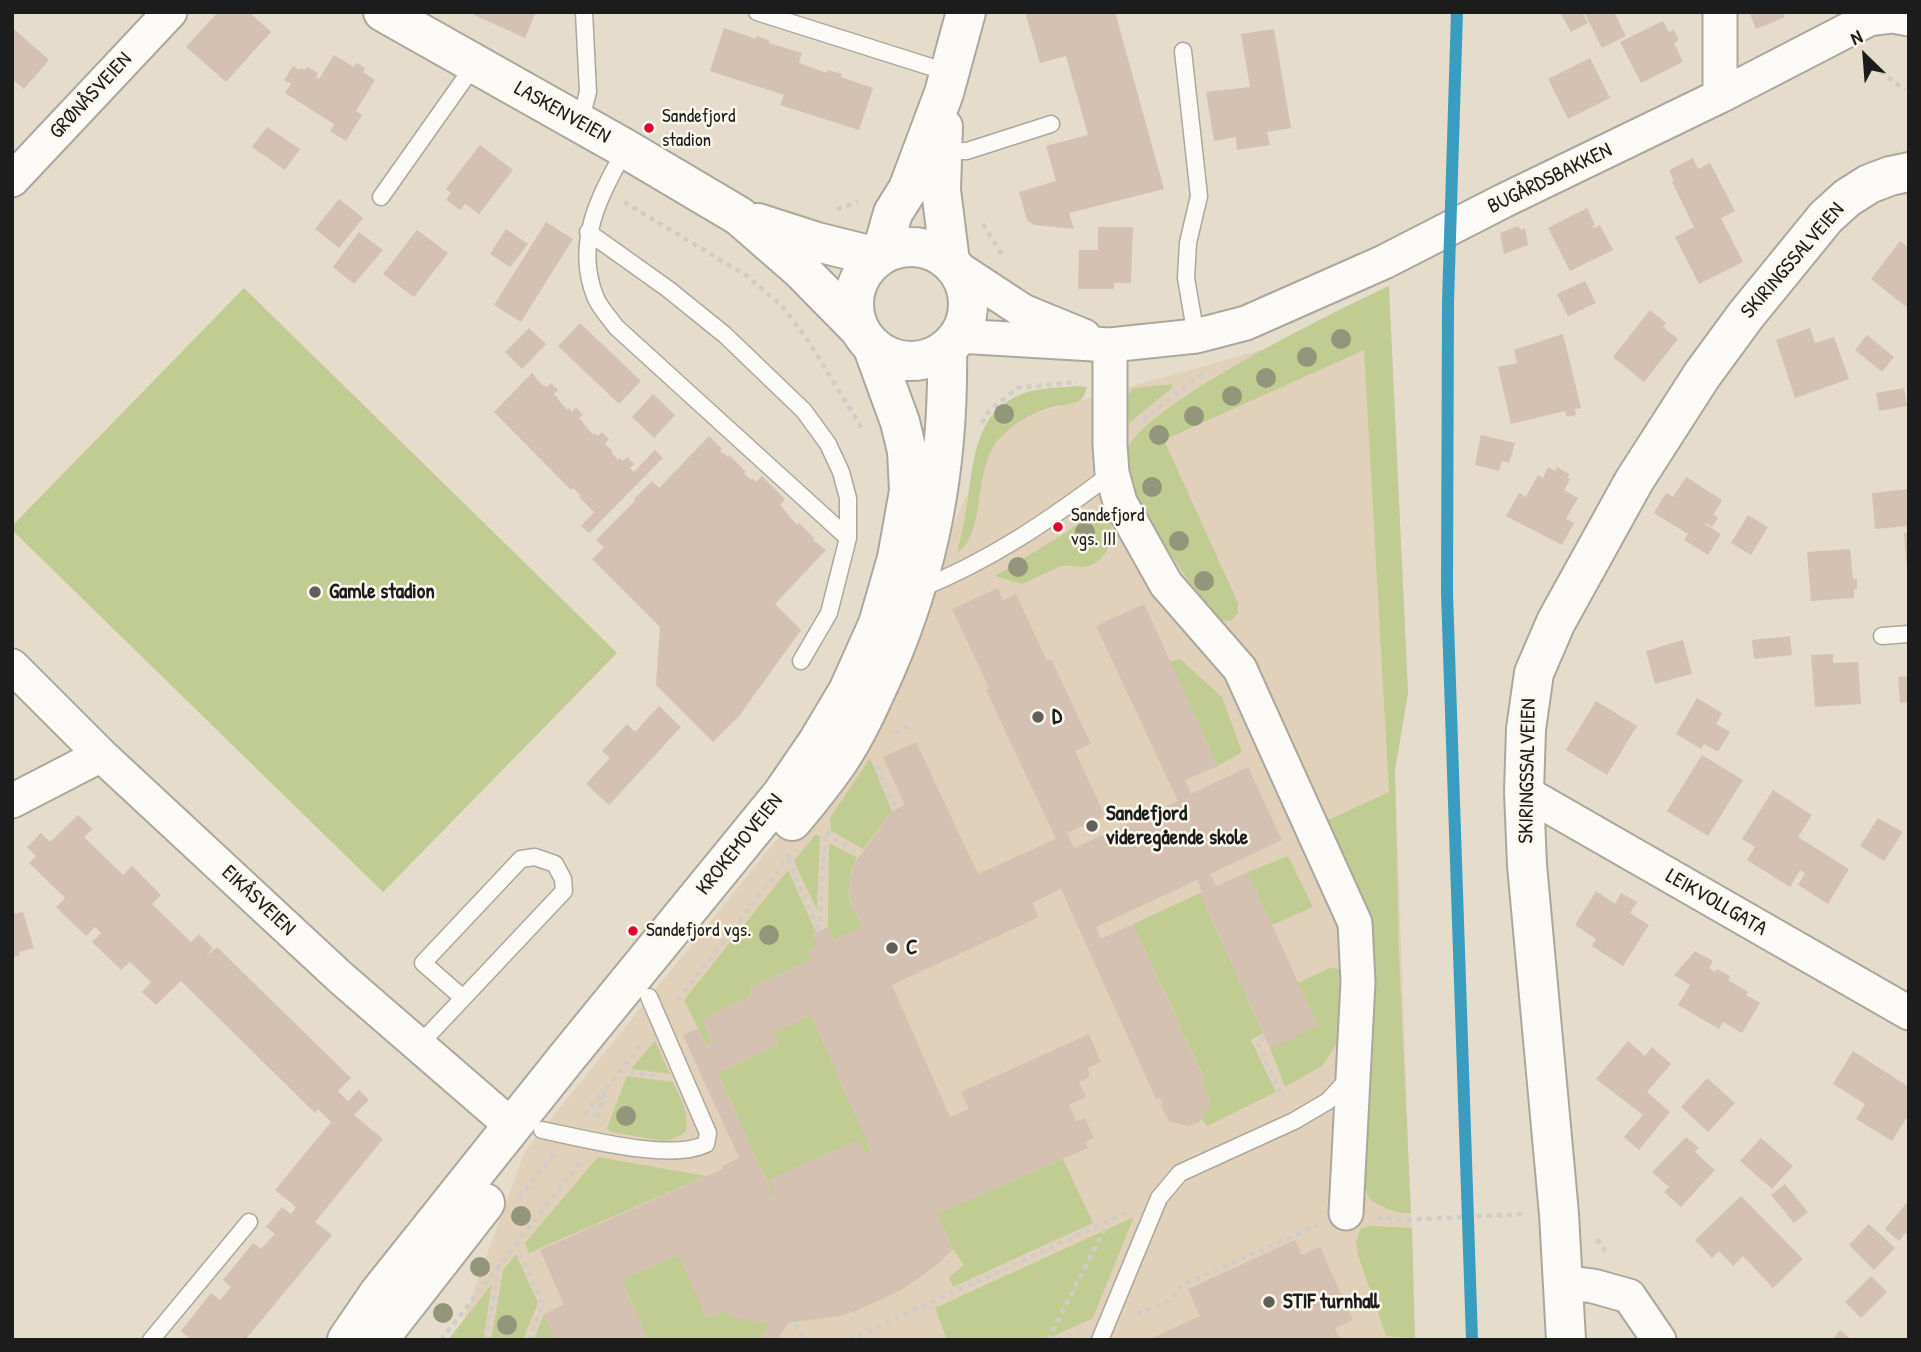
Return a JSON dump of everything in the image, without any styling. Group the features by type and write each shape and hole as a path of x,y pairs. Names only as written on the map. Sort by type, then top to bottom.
{"main road":[{"name":"LASKENVEIEN","path":"383,12 580,122 739,216 802,270 866,338"},
{"path":"933,150 951,264 963,282 968,314 953,342 932,357 915,361 892,359 866,338 853,307 856,285 879,256 893,213 933,150 965,12"},
{"name":"SKIRINGSSALVEIEN","path":"1566,1340 1559,1214 1527,866 1524,792 1526,729 1534,673 1556,622 1634,481 1702,375 1746,315 1826,217 1847,198 1869,184 1889,176 1909,173"},
{"name":"LASKENVEIEN","path":"739,216 817,243 879,256"},
{"path":"879,256 899,248 919,247 951,264"},
{"name":"KROKEMOVEIEN","path":"378,1340 528,1128 568,1056 782,794 848,691 878,624 897,558 909,491 907,451 900,422 866,338"},
{"name":"KROKEMOVEIEN","path":"347,1340 379,1293 649,998 839,759 871,703 917,590 940,477 953,342"}],"street":[{"name":"GRØNÅSVEIEN","path":"12,180 170,12"},
{"path":"1720,12 1720,96"},
{"name":"BUGÅRDSBAKKEN","path":"953,342 1107,344 1196,336 1246,323 1384,262 1869,19 1893,16 1909,19"},
{"name":"BUGÅRDSBAKKEN","path":"951,264 1023,311 1107,344"},
{"path":"1107,344 1111,459 1120,502 1166,584 1240,669 1355,923 1358,982 1346,1213"},
{"name":"EIKÅSVEIEN","path":"12,666 101,755 418,1046 528,1128"},
{"path":"12,801 101,755"},
{"name":"LEIKVOLLGATA","path":"1524,792 1909,1013"},
{"path":"1562,1282 1593,1286 1629,1296 1659,1340"}],"lane":[{"path":"580,122 588,92 584,12"},
{"path":"757,12 947,83"},
{"path":"1183,51 1199,196 1188,243 1186,278 1196,336"},
{"path":"381,197 475,64"},
{"path":"933,150 967,151 1051,124"},
{"path":"626,149 603,189 589,232 587,270 595,298 616,327 848,538"},
{"path":"589,232 668,289 725,335 804,411 828,444 841,472 848,498 848,538 829,613 802,660"},
{"path":"917,590 980,562 1018,541 1111,459"},
{"path":"1882,636 1909,634"},
{"path":"418,1046 564,891 563,879 555,864 535,857 520,859 423,963 463,998"},
{"path":"528,1128 675,1152 706,1144 708,1133 649,998"},
{"path":"1100,1340 1159,1198 1180,1173 1294,1121 1328,1101 1352,1074"},
{"path":"151,1340 249,1222"}],"path":[{"path":"1863,59 1905,90"},
{"path":"603,189 747,276 781,305 807,340 869,440"},
{"path":"827,208 838,209 869,197"},
{"path":"978,215 1007,261"},
{"path":"1111,459 1203,373"},
{"path":"874,759 896,809"},
{"path":"788,858 819,931 825,821"},
{"path":"825,833 859,854"},
{"path":"1265,1038 1256,1042 1294,1121"},
{"path":"619,1071 684,1080"},
{"path":"849,1340 1159,1198"},
{"path":"1058,1340 1109,1317 1133,1316 1171,1300 1182,1285 1346,1213 1401,1220 1512,1216"},
{"path":"1048,1340 1108,1221"},
{"path":"516,1244 543,1304 529,1340"},
{"path":"486,1340 500,1265"},
{"path":"796,1323 804,1340"}],"shaded area":[{"name":"Sandefjord videregående skole","path":"1390,314 1408,693 1395,770 1415,1340 456,1340 525,1151 816,791 871,703 1000,423"}],"green space":[{"path":"1389,286 1408,693 1395,770 1399,953 1411,1213 1395,1211 1370,1200 1364,1185 1368,995 1322,823 1389,792 1364,350 1164,440 1238,603 1238,613 1231,621 1216,620 1158,535 1134,489 1127,470 1126,454 1137,435 1163,412 1200,387 1242,361"},
{"name":"Gamle stadion","path":"244,288 617,653 383,892 12,530 12,526"},
{"path":"1172,384 1171,389 1129,423 1128,400 1133,388"},
{"path":"1087,387 1079,401 1030,415 998,440 985,468 972,531 966,544 957,553 974,459 983,430 991,417 1001,406 1030,391"},
{"path":"1105,504 1111,521 1111,539 1104,555 1098,561 1086,567 1062,566 1022,584 995,576 1065,533"},
{"path":"1180,659 1222,697 1242,752 1218,766 1170,662"},
{"path":"870,758 892,811 863,849 831,831 830,818"},
{"path":"816,834 820,837 817,910 794,861"},
{"path":"829,843 857,857 850,877 849,897 852,911 855,910 862,927 834,940 828,927"},
{"path":"1288,856 1313,907 1272,925 1248,872"},
{"path":"788,870 816,932 818,946 808,951 812,959 749,988 752,996 702,1019 712,1041 706,1044 684,1000"},
{"path":"1200,893 1263,1033 1251,1040 1276,1092 1207,1126 1202,1119 1210,1103 1201,1079 1204,1077 1133,924"},
{"path":"1329,968 1347,970 1339,1040 1322,1066 1285,1087 1270,1048 1298,983"},
{"path":"811,1015 872,1152 866,1154 859,1140 770,1179 776,1195 774,1197 718,1073 779,1044 774,1032"},
{"path":"655,1041 670,1074 631,1069"},
{"path":"627,1076 673,1082 685,1113 686,1132 663,1141 611,1132 607,1128"},
{"path":"598,1157 706,1176 529,1253 525,1243"},
{"path":"1063,1159 1093,1223 953,1287 949,1277 964,1265 953,1249 938,1213"},
{"path":"1134,1217 1093,1318 1045,1340 947,1340 935,1308"},
{"path":"1361,1228 1412,1228 1415,1338 1386,1336 1356,1242"},
{"path":"516,1254 538,1303 523,1340 491,1340 503,1271"},
{"path":"679,1255 707,1318 727,1310 730,1316 770,1323 760,1340 648,1340 622,1280"},
{"path":"492,1284 483,1340 448,1340"},
{"path":"544,1314 556,1340 534,1340"}],"building":[{"path":"218,12 249,12 271,32 226,82 186,47"},
{"path":"476,12 536,12 525,38 474,15"},
{"path":"1025,12 1115,12 1164,189 1069,213 1074,229 1034,225 1027,220 1019,192 1056,181 1046,146 1088,135 1066,56 1040,63"},
{"path":"1560,12 1582,12 1588,23 1571,32"},
{"path":"1584,12 1598,12 1599,15 1614,12 1626,36 1602,48"},
{"path":"1749,12 1783,12 1785,17 1756,29"},
{"path":"1663,21 1669,32 1674,30 1679,40 1674,43 1683,62 1641,83 1620,42"},
{"path":"12,27 49,60 24,89 12,79"},
{"path":"724,28 756,39 757,36 770,41 769,43 802,53 799,63 827,73 828,70 842,74 841,77 873,88 859,130 780,105 784,95 710,71"},
{"path":"1274,29 1291,128 1267,132 1270,145 1237,150 1236,137 1214,141 1206,92 1250,87 1241,34"},
{"path":"334,55 354,67 357,63 365,68 363,72 375,80 356,111 362,115 346,141 330,131 334,124 285,93 291,84 284,80 293,66 300,70 307,67 318,73 316,77 319,79"},
{"path":"1590,58 1610,98 1568,119 1548,79"},
{"path":"267,127 300,149 285,170 252,147"},
{"path":"480,145 513,170 479,214 465,204 460,210 446,200 451,193 446,189"},
{"path":"1693,158 1698,169 1710,163 1735,211 1721,218 1743,262 1699,284 1675,237 1694,227 1669,170"},
{"path":"339,199 363,218 339,248 315,229"},
{"path":"1587,208 1594,228 1600,225 1613,250 1570,271 1548,228"},
{"path":"546,222 573,239 521,322 494,305"},
{"path":"1518,226 1521,230 1525,228 1528,245 1504,254 1500,233"},
{"path":"1098,227 1133,227 1131,283 1114,283 1114,289 1078,289 1079,250 1098,250"},
{"path":"506,229 528,244 510,267 490,254"},
{"path":"417,230 448,253 414,297 383,274"},
{"path":"359,232 383,250 354,284 333,267"},
{"path":"1900,241 1909,248 1909,309 1871,279"},
{"path":"1585,281 1596,303 1568,316 1557,294"},
{"path":"1650,310 1666,323 1663,327 1678,339 1644,382 1613,357"},
{"path":"580,323 641,381 619,404 558,346"},
{"path":"529,328 546,344 522,369 505,352"},
{"path":"1810,328 1815,343 1834,337 1849,379 1795,398 1776,340"},
{"path":"1563,334 1581,408 1575,409 1576,415 1567,417 1565,411 1511,424 1498,367 1517,363 1514,350"},
{"path":"1867,335 1894,357 1882,372 1855,350"},
{"path":"532,373 542,385 547,387 551,383 558,390 554,394 567,410 569,408 572,412 576,407 583,415 579,418 593,435 594,433 598,436 602,432 609,439 605,444 613,451 611,452 618,460 620,458 623,461 627,457 634,464 630,468 634,472 655,450 663,458 589,533 581,526 594,512 573,488 571,490 494,412"},
{"path":"1904,388 1907,406 1879,411 1876,393"},
{"path":"653,394 675,415 654,438 632,417"},
{"path":"1481,435 1515,443 1509,463 1502,461 1499,471 1475,465"},
{"path":"709,436 722,449 720,451 728,457 729,455 751,480 752,478 756,482 762,476 785,499 780,505 797,525 799,523 815,539 813,540 826,550 775,604 801,630 739,716 713,742 656,685 660,627 592,559 604,547 596,540 634,499 652,481 659,488"},
{"path":"1548,467 1555,471 1557,467 1569,474 1570,479 1564,490 1578,498 1566,519 1574,523 1562,545 1506,516 1519,493 1526,497 1538,475 1543,478"},
{"path":"1686,477 1722,500 1714,514 1712,513 1718,518 1712,527 1705,524 1721,534 1708,555 1684,540 1688,534 1654,513 1666,493 1673,497"},
{"path":"1909,489 1909,526 1875,529 1872,493"},
{"path":"1748,515 1768,527 1751,555 1731,543"},
{"path":"1909,532 1909,570 1907,570 1904,533"},
{"path":"1850,549 1853,579 1857,579 1854,598 1811,601 1807,552"},
{"path":"998,588 1003,600 1016,594 1047,661 1051,659 1091,744 1075,751 1105,816 1067,833 1074,848 1178,801 1096,626 1144,604 1218,766 1185,780 1191,794 1248,767 1282,840 1210,874 1216,886 1248,872 1318,1026 1270,1048 1200,893 1202,892 1197,880 1096,927 1101,939 1133,924 1204,1078 1201,1079 1210,1103 1206,1115 1198,1123 1188,1126 1170,1122 1160,1105 1163,1104 1160,1098 1156,1099 1061,889 1032,903 1039,917 892,985 950,1117 969,1109 961,1092 1089,1034 1101,1062 1087,1068 1090,1076 1079,1082 1086,1097 1069,1105 1076,1121 1085,1118 1094,1138 1086,1142 1088,1148 938,1213 953,1249 939,1263 903,1289 858,1310 840,1316 788,1323 777,1340 760,1340 770,1323 730,1316 727,1310 707,1318 679,1255 622,1280 648,1340 556,1340 544,1314 564,1305 540,1250 723,1169 722,1166 739,1158 683,1035 699,1028 706,1044 712,1041 702,1019 752,996 749,988 812,959 808,951 818,946 812,934 828,927 834,940 862,927 851,907 849,883 854,864 892,811 905,805 883,757 916,742 978,874 1056,839 986,690 989,688 952,609","holes":["811,1015 872,1152 866,1154 859,1140 769,1179 776,1195 774,1197 718,1073 779,1044 774,1032"]},
{"path":"1790,636 1792,655 1754,659 1752,640"},
{"path":"1683,640 1692,674 1655,684 1646,651"},
{"path":"1833,654 1833,663 1858,662 1861,704 1815,707 1811,655"},
{"path":"1909,676 1909,702 1900,703 1898,677"},
{"path":"1697,698 1722,713 1716,724 1730,732 1718,752 1704,744 1701,749 1676,734"},
{"path":"1596,701 1637,726 1607,775 1566,750"},
{"path":"659,706 681,727 609,805 586,784 610,758 602,751 627,724 635,732"},
{"path":"1702,755 1743,780 1708,836 1667,811"},
{"path":"1773,790 1812,815 1798,837 1849,869 1828,904 1798,885 1805,873 1800,870 1790,887 1747,860 1755,847 1742,839"},
{"path":"78,815 93,829 84,837 123,875 132,866 161,895 152,904 191,942 199,934 213,948 206,956 217,947 351,1078 338,1091 348,1101 359,1090 369,1100 354,1115 383,1139 315,1222 332,1235 245,1340 187,1340 189,1338 181,1331 211,1293 220,1300 231,1287 223,1280 253,1243 261,1249 275,1234 266,1227 282,1207 291,1214 296,1207 275,1190 331,1122 318,1109 315,1113 181,981 156,1005 142,992 151,982 130,962 121,970 92,942 101,933 95,927 86,936 56,907 65,898 29,863 36,856 27,847 41,833 50,842"},
{"path":"1878,818 1903,832 1884,861 1860,846"},
{"path":"1596,891 1615,904 1621,893 1637,902 1630,913 1649,925 1623,966 1592,946 1596,939 1575,925"},
{"path":"23,912 34,948 19,952 20,956 12,957 12,914"},
{"path":"1695,951 1713,961 1709,968 1730,976 1728,980 1760,1003 1742,1033 1723,1022 1719,1029 1678,1005 1690,985 1674,975"},
{"path":"1628,1041 1645,1056 1652,1047 1671,1064 1647,1092 1670,1112 1639,1150 1624,1137 1643,1115 1596,1079"},
{"path":"1853,1051 1909,1087 1909,1114 1892,1141 1856,1119 1865,1104 1833,1084"},
{"path":"1707,1078 1735,1103 1708,1132 1681,1107"},
{"path":"1686,1137 1699,1148 1695,1152 1715,1170 1681,1207 1664,1192 1669,1187 1652,1172"},
{"path":"1761,1138 1793,1166 1772,1189 1740,1161"},
{"path":"1785,1184 1808,1212 1794,1223 1771,1195"},
{"path":"1741,1196 1803,1259 1773,1288 1743,1256 1733,1266 1719,1251 1712,1258 1695,1240"},
{"path":"1909,1200 1909,1236 1905,1233 1899,1241 1885,1229"},
{"path":"1869,1224 1895,1248 1874,1270 1849,1245"},
{"name":"STIF turnhall","path":"1295,1240 1302,1255 1320,1247 1353,1320 1335,1328 1340,1340 1148,1340 1200,1316 1188,1289"},
{"path":"1871,1276 1887,1292 1861,1318 1845,1302"},
{"path":"1840,1330 1852,1340 1832,1340"}],"transit line":[{"path":"1457,12 1448,302 1447,593 1472,1340"}],"place":[{"name":"Sandefjord stadion","path":"649,128"},
{"name":"Sandefjord vgs. III","path":"1058,527"},
{"name":"Gamle stadion","path":"315,592"},
{"name":"D","path":"1038,717"},
{"name":"Sandefjord videregående skole","path":"1092,826"},
{"name":"Sandefjord vgs.","path":"633,931"},
{"name":"C","path":"892,948"},
{"name":"STIF turnhall","path":"1269,1302"}]}
